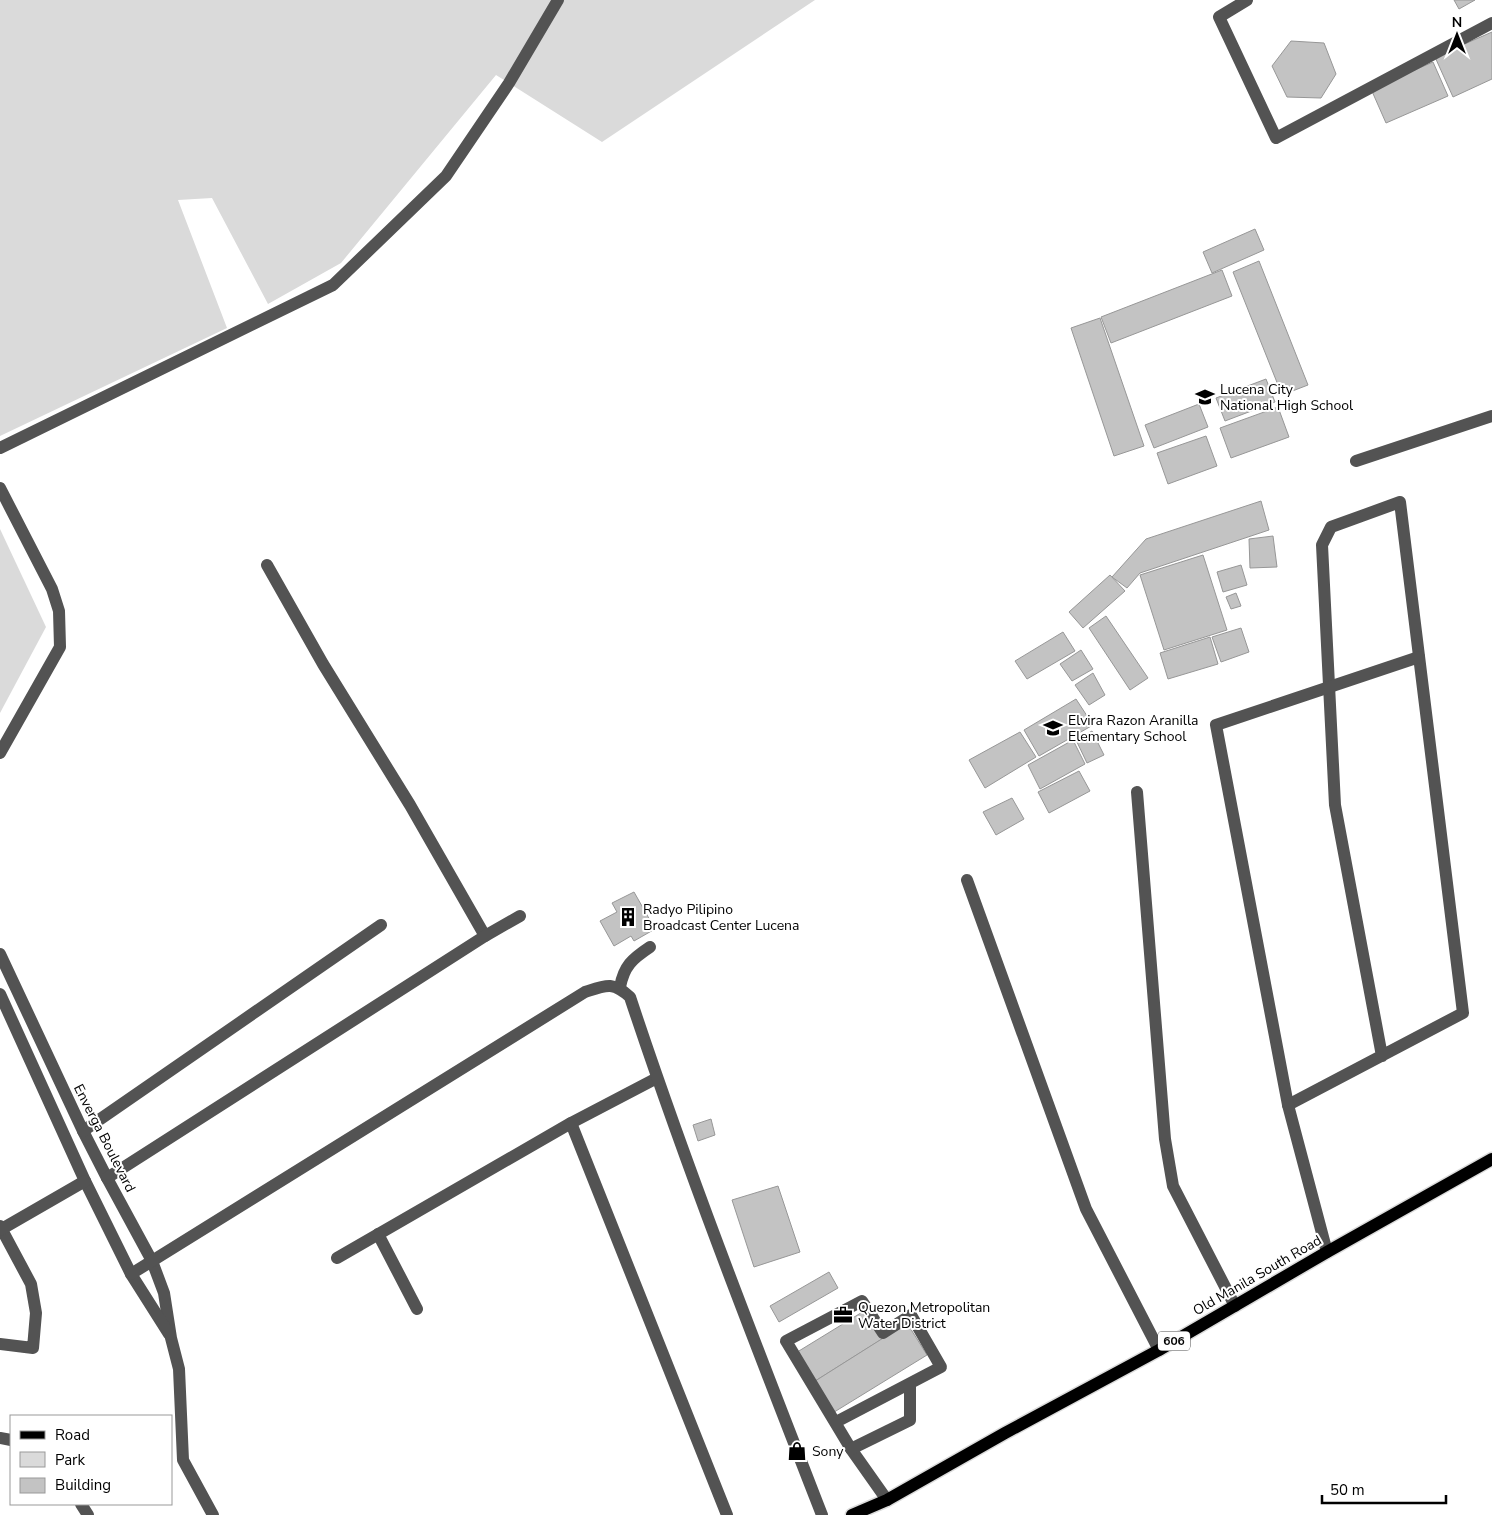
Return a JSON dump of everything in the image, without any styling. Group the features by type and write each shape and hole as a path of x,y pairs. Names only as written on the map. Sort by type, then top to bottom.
{"main road":[{"name":"Old Manila South Road","path":"852,1515 887,1500 1158,1350 1327,1252 1492,1160"}],"street":[{"path":"0,448 333,285 446,176 509,83 558,0"},
{"path":"1247,0 1219,17 1276,138 1492,23"},
{"path":"1356,461 1492,416"},
{"path":"0,488 52,589 59,611 60,647 0,753"},
{"path":"1288,1105 1382,1056 1463,1013 1400,502 1331,526 1322,545 1335,805 1382,1056"},
{"path":"266,564 323,664 410,805 484,936"},
{"path":"1327,1252 1288,1105 1216,724 1419,657"},
{"path":"1137,792 1165,1140 1173,1186 1235,1306"},
{"path":"967,880 1086,1210 1158,1350"},
{"path":"106,1178 484,936 520,916"},
{"path":"83,1131 381,925"},
{"path":"620,987 622,974 633,959 650,947"},
{"name":"Enverga Boulevard","path":"0,954 106,1178 152,1261 164,1293 179,1369 177,1459 213,1515"},
{"path":"131,1274 585,992 604,985 620,987 630,997 717,1246 822,1515"},
{"name":"Enverga Boulevard","path":"0,994 5,1020 131,1274 172,1338"},
{"path":"337,1258 571,1123 657,1078"},
{"path":"571,1123 727,1515"},
{"path":"0,1344 33,1348 36,1313 31,1284 1,1228 85,1181"},
{"path":"378,1234 417,1309"},
{"path":"836,1422 941,1367 911,1315 883,1333 862,1301 786,1341 851,1448 887,1500"},
{"path":"851,1448 910,1420 910,1384"}],"green space":[{"path":"0,0 815,0 602,142 496,75 341,263 268,304 212,198 178,200 227,328 0,436"},
{"path":"0,529 46,627 0,713"}],"building":[{"path":"1454,0 1475,0 1459,9"},
{"path":"1492,32 1492,79 1453,97 1435,57"},
{"path":"1291,41 1324,43 1336,74 1321,98 1287,97 1272,66"},
{"path":"1433,62 1448,96 1386,123 1371,89"},
{"path":"1255,229 1264,250 1212,273 1203,252"},
{"path":"1259,261 1308,385 1282,395 1233,272"},
{"path":"1222,270 1232,296 1111,343 1101,317"},
{"path":"1100,318 1144,446 1114,456 1071,328"},
{"path":"1266,379 1275,402 1225,421 1216,398"},
{"path":"1199,404 1208,427 1154,448 1145,425"},
{"path":"1278,407 1289,437 1231,458 1220,428"},
{"path":"1206,436 1217,466 1168,484 1157,453"},
{"path":"1261,501 1269,530 1140,573 1127,588 1112,577 1146,539"},
{"path":"1273,536 1277,567 1250,568 1249,539"},
{"path":"1203,555 1227,630 1164,650 1140,575"},
{"path":"1241,565 1247,585 1223,592 1217,572"},
{"path":"1110,575 1125,591 1083,628 1069,612"},
{"path":"1236,593 1241,606 1231,609 1226,597"},
{"path":"1106,616 1148,678 1130,690 1089,628"},
{"path":"1241,628 1249,652 1221,662 1212,637"},
{"path":"1063,632 1075,651 1027,679 1015,661"},
{"path":"1210,637 1218,664 1168,679 1160,653"},
{"path":"1081,650 1093,669 1072,681 1060,664"},
{"path":"1093,673 1105,695 1089,705 1075,685"},
{"path":"1076,699 1093,725 1039,756 1024,730"},
{"path":"1092,731 1104,755 1087,763 1076,740"},
{"path":"1020,732 1036,757 985,788 969,760"},
{"path":"1073,740 1085,764 1040,789 1028,765"},
{"path":"1079,771 1090,791 1049,813 1038,792"},
{"path":"1012,798 1024,819 996,835 983,812"},
{"name":"Radyo Pilipino Broadcast Center Lucena","path":"634,892 655,929 634,941 631,936 614,946 600,921 617,912 612,903"},
{"path":"711,1119 715,1135 698,1141 693,1125"},
{"path":"778,1186 800,1252 754,1267 732,1200"},
{"path":"829,1272 838,1288 779,1322 770,1306"},
{"path":"864,1311 882,1339 812,1383 794,1354"},
{"path":"907,1323 927,1355 831,1414 812,1383"}],"place":[{"name":"Lucena City National High School","path":"1205,397"},
{"name":"Elvira Razon Aranilla Elementary School","path":"1053,728"},
{"name":"Radyo Pilipino Broadcast Center Lucena","path":"628,917"},
{"name":"Quezon Metropolitan Water District","path":"843,1315"},
{"name":"Sony","path":"797,1451"}]}
